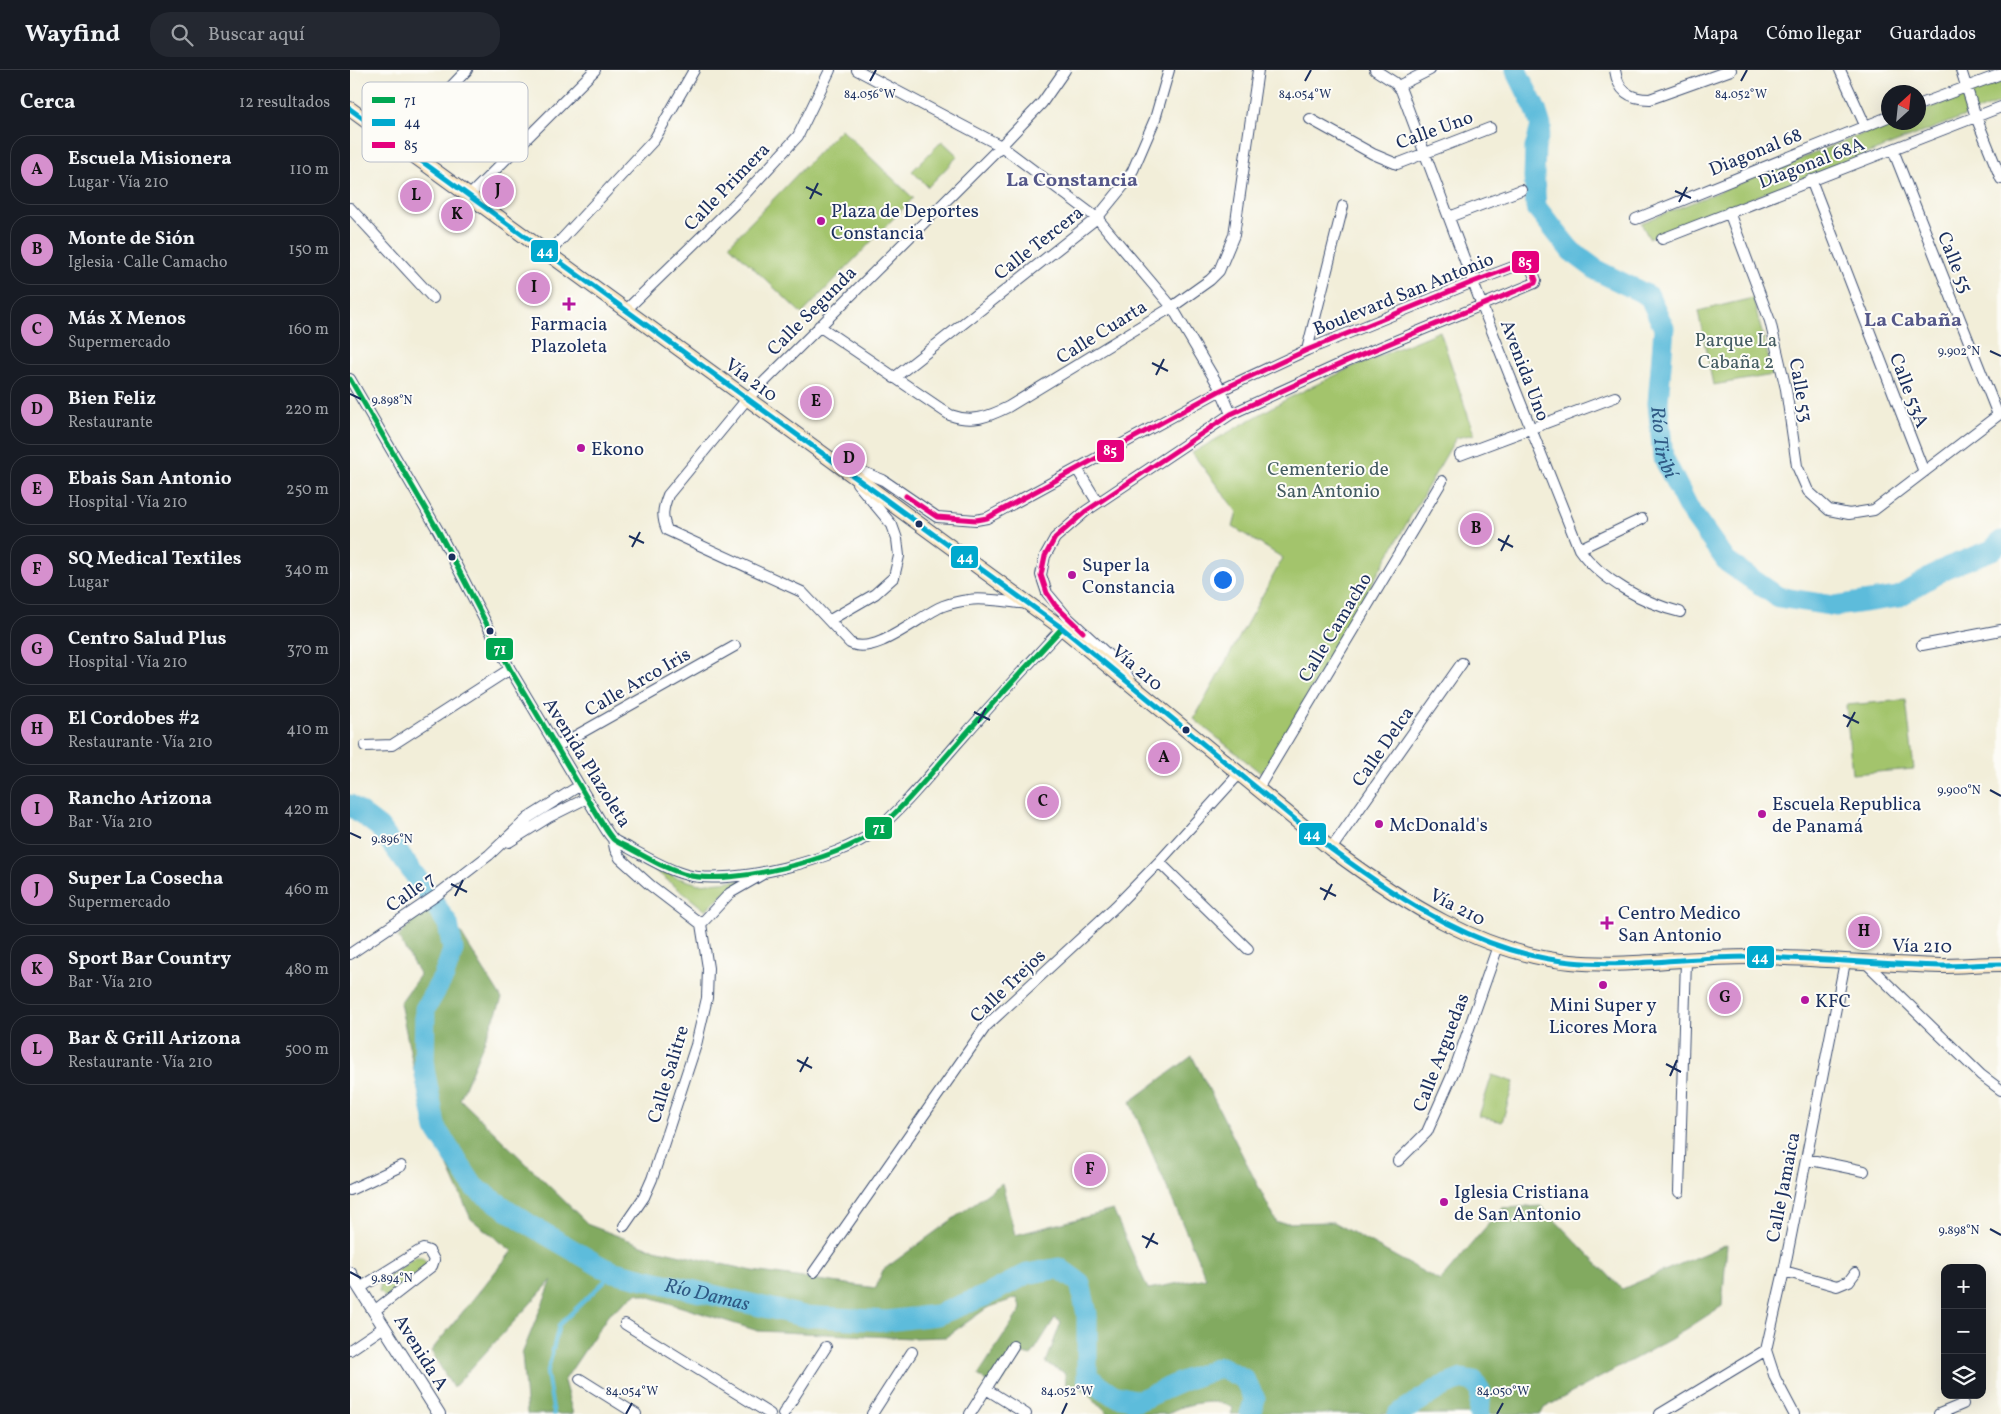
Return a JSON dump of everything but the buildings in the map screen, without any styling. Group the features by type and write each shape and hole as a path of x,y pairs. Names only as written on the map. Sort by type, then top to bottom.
{"main road":[{"name":"Vía 210","path":"350,109 362,118"},
{"name":"Vía 210","path":"423,162 1062,628 1331,849 1405,899 1448,924 1498,946 1544,959 1572,962 1604,964 1745,957 1943,966 2001,964"}],"street":[{"path":"455,82 467,70"},
{"path":"528,137 595,70"},
{"path":"548,254 654,140 694,70"},
{"name":"Calle Primera","path":"626,310 744,195 798,136 830,70"},
{"path":"857,70 1002,146 1097,218 1172,307 1221,390 1231,414"},
{"name":"Calle Segunda","path":"1030,605 971,599 942,607 896,635 864,646 856,646 850,643 802,592 667,530 662,520 663,508 668,495 747,398 1002,146 1042,103 1064,70"},
{"name":"Calle Tercera","path":"894,378 1097,218 1133,170 1155,119 1169,70"},
{"name":"Calle Cuarta","path":"819,326 950,415 969,420 980,419 1008,407 1172,307 1214,276 1224,261 1232,242 1258,70"},
{"path":"1375,70 1398,86 1430,70"},
{"path":"1615,70 1617,82 1624,92 1636,99 1650,99 1731,70"},
{"path":"1840,70 1865,126"},
{"path":"1961,70 1968,87 1976,118 2001,179"},
{"path":"1926,102 2001,74"},
{"name":"Avenida Uno","path":"1398,86 1426,154 1530,429 1579,549 1589,563 1610,580 1657,605 1680,612"},
{"name":"Diagonal 68A","path":"1662,239 2001,107"},
{"name":"Calle Uno","path":"1310,119 1379,157 1397,164 1490,128"},
{"name":"Diagonal 68","path":"1636,219 1881,119"},
{"name":"Calle 55","path":"1893,150 2000,414"},
{"path":"469,196 503,162"},
{"name":"Calle 53A","path":"1811,180 1924,472"},
{"path":"1450,217 1521,190"},
{"path":"1307,350 1343,206"},
{"path":"350,208 434,298"},
{"name":"Calle 53","path":"1729,212 1770,321 1786,389 1797,466 1808,491 1829,510 1849,514 1874,510 1924,472"},
{"name":"Boulevard San Antonio","path":"830,459 868,472 883,480 936,517 957,520 987,518 1221,390 1307,350 1473,282 1526,262 1529,263 1536,280 1535,282 1231,414 1098,503 1055,538 1045,556 1041,575 1047,593 1055,605 1119,665 1135,687"},
{"name":"Avenida Plazoleta","path":"350,379 439,532 510,669 613,840 688,876 712,878 770,870 839,851 859,842 875,830 920,786 995,700 1062,628"},
{"path":"1460,455 1615,397"},
{"path":"1924,472 2000,414"},
{"path":"1077,469 1098,503"},
{"path":"830,620 875,594 894,577 899,556 897,539 892,525 847,471"},
{"name":"Calle Camacho","path":"1257,790 1442,482"},
{"path":"1579,549 1642,519"},
{"path":"1922,645 2001,630"},
{"name":"Calle Arco Iris","path":"556,747 735,646"},
{"name":"Calle Delca","path":"1331,849 1462,663"},
{"path":"365,746 392,745 510,669"},
{"name":"Calle Trejos","path":"814,1272 986,1026 1101,920 1159,862 1238,774"},
{"name":"Calle 7","path":"489,855 528,818 579,786"},
{"name":"Calle 7","path":"350,954 437,895 489,855 549,817 586,798"},
{"path":"613,840 620,858 650,885 701,924 730,893 770,870"},
{"path":"1159,862 1248,950"},
{"name":"Calle Salitre","path":"624,1226 644,1197 652,1179 696,1045 707,998 708,968 701,924"},
{"name":"Calle Arguedas","path":"1398,1161 1427,1132 1454,1070 1498,946"},
{"path":"1679,1192 1686,960"},
{"name":"Calle Jamaica","path":"1766,1350 1784,1270 1845,962"},
{"path":"1865,962 1981,1075 2001,1090"},
{"path":"1806,1159 1864,1171"},
{"path":"350,1190 401,1166"},
{"name":"Avenida A","path":"360,1288 419,1251 423,1249 429,1251 434,1260 432,1266 374,1311"},
{"path":"1784,1270 1837,1286 1849,1281 1855,1273"},
{"name":"Avenida A","path":"350,1273 439,1414"},
{"path":"625,1324 770,1414"},
{"path":"350,1350 384,1327"},
{"path":"970,1414 1013,1346"},
{"path":"784,1414 826,1347"},
{"path":"1660,1414 1766,1350 1775,1378 1794,1414"},
{"path":"872,1414 912,1352"},
{"path":"580,1379 636,1414"},
{"path":"986,1389 1026,1414"},
{"path":"1939,1414 1963,1404"}],"green space":[{"path":"2001,82 2001,102 1649,238 1641,223 1881,127 1881,130 1926,130 1926,109"},
{"name":"Plaza de Deportes Constancia","path":"841,129 913,198 802,314 729,245"},
{"path":"942,141 958,156 928,187 912,171"},
{"name":"Parque La Cabaña 2","path":"1753,298 1773,375 1713,385 1698,311"},
{"name":"Cementerio de San Antonio","path":"1440,331 1474,434 1456,438 1262,774 1194,719 1283,558 1233,527 1237,512 1192,453 1287,399 1350,368"},
{"path":"1906,700 1914,769 1852,774 1846,705"},
{"path":"633,853 675,877 699,884 750,879 732,888 705,910"},
{"path":"437,895 502,999 460,1099 589,1225 650,1248 753,1271 876,1288 883,1270 1002,1183 1015,1235 1113,1210 1148,1289 1206,1278 1130,1102 1192,1056 1277,1223 1333,1222 1440,1281 1502,1208 1541,1206 1622,1289 1727,1244 1722,1306 1671,1339 1544,1408 1541,1414 1231,1414 1233,1408 1222,1403 1209,1402 1179,1408 1168,1414 1109,1414 1077,1386 1072,1395 1066,1391 1065,1373 1046,1363 1061,1322 1055,1318 1031,1356 1023,1354 997,1389 978,1375 1021,1309 1017,1298 987,1308 946,1337 912,1338 758,1331 637,1293 609,1314 564,1381 573,1414 527,1414 522,1354 552,1280 453,1388 431,1351 512,1251 471,1219 422,1108 400,1003 420,975 398,937"},
{"path":"1492,1075 1514,1082 1502,1122 1479,1116"},
{"path":"415,1257 422,1257 428,1265 386,1298 379,1291 381,1283"}],"waterway":[{"name":"Río Tiribí","path":"1516,70 1536,110 1541,126 1535,148 1536,207 1571,251 1598,271 1649,296 1664,328 1658,403 1663,457 1689,509 1727,562 1778,597 1835,606 1898,597 1948,567 1992,550 2001,541"},
{"name":"Río Damas","path":"350,805 379,827 423,886 448,924 453,950 444,976 425,1009 424,1069 436,1129 474,1187 530,1225 600,1266 614,1272 803,1316 887,1321 937,1315 987,1295 1027,1274 1059,1268 1080,1283 1087,1314 1087,1377 1113,1395 1138,1401 1221,1367 1244,1379 1255,1399 1250,1414"},
{"path":"554,1414 547,1374 559,1325 614,1272"},
{"name":"Río Damas","path":"1398,1414 1441,1387 1462,1379 1474,1381 1481,1392 1479,1414"}],"transit line":[{"name":"44","path":"350,109 362,118"},
{"name":"44","path":"423,162 1062,628 1331,849 1386,887 1444,922 1506,948 1538,957 1571,962 1617,964 1756,957 1941,966 2001,964"},
{"name":"85","path":"906,496 937,517 976,520 987,518 1221,390 1307,350 1473,282 1526,262 1529,263 1536,280 1535,283 1347,361 1231,414 1086,511 1055,538 1045,556 1041,575 1047,593 1055,605 1083,632"},
{"name":"71","path":"350,379 439,532 510,669 608,832 619,843 680,873 706,877 730,877 784,868 837,851 875,831 909,798 987,709 1062,628"}],"place":[{"name":"Super La Cosecha","path":"498,191"},
{"name":"Bar & Grill Arizona","path":"416,196"},
{"name":"Sport Bar Country","path":"457,215"},
{"name":"Plaza de Deportes Constancia","path":"821,221"},
{"name":"Rancho Arizona","path":"534,288"},
{"name":"Farmacia Plazoleta","path":"569,304"},
{"name":"Ebais San Antonio","path":"816,402"},
{"name":"Ekono","path":"581,448"},
{"name":"Bien Feliz","path":"849,459"},
{"name":"Monte de Sión","path":"1476,529"},
{"name":"Super la Constancia","path":"1072,575"},
{"name":"Escuela Misionera","path":"1164,758"},
{"name":"Más X Menos","path":"1043,802"},
{"name":"Escuela Republica de Panamá","path":"1762,814"},
{"name":"McDonald's","path":"1379,824"},
{"name":"Centro Medico San Antonio","path":"1607,923"},
{"name":"El Cordobes #2","path":"1864,932"},
{"name":"Mini Super y Licores Mora","path":"1603,985"},
{"name":"Centro Salud Plus","path":"1725,998"},
{"name":"KFC","path":"1805,1000"},
{"name":"SQ Medical Textiles","path":"1090,1170"},
{"name":"Iglesia Cristiana de San Antonio","path":"1444,1202"}],"district":[{"name":"La Constancia","path":"1072,179"},
{"name":"La Cabaña","path":"1913,319"}]}
